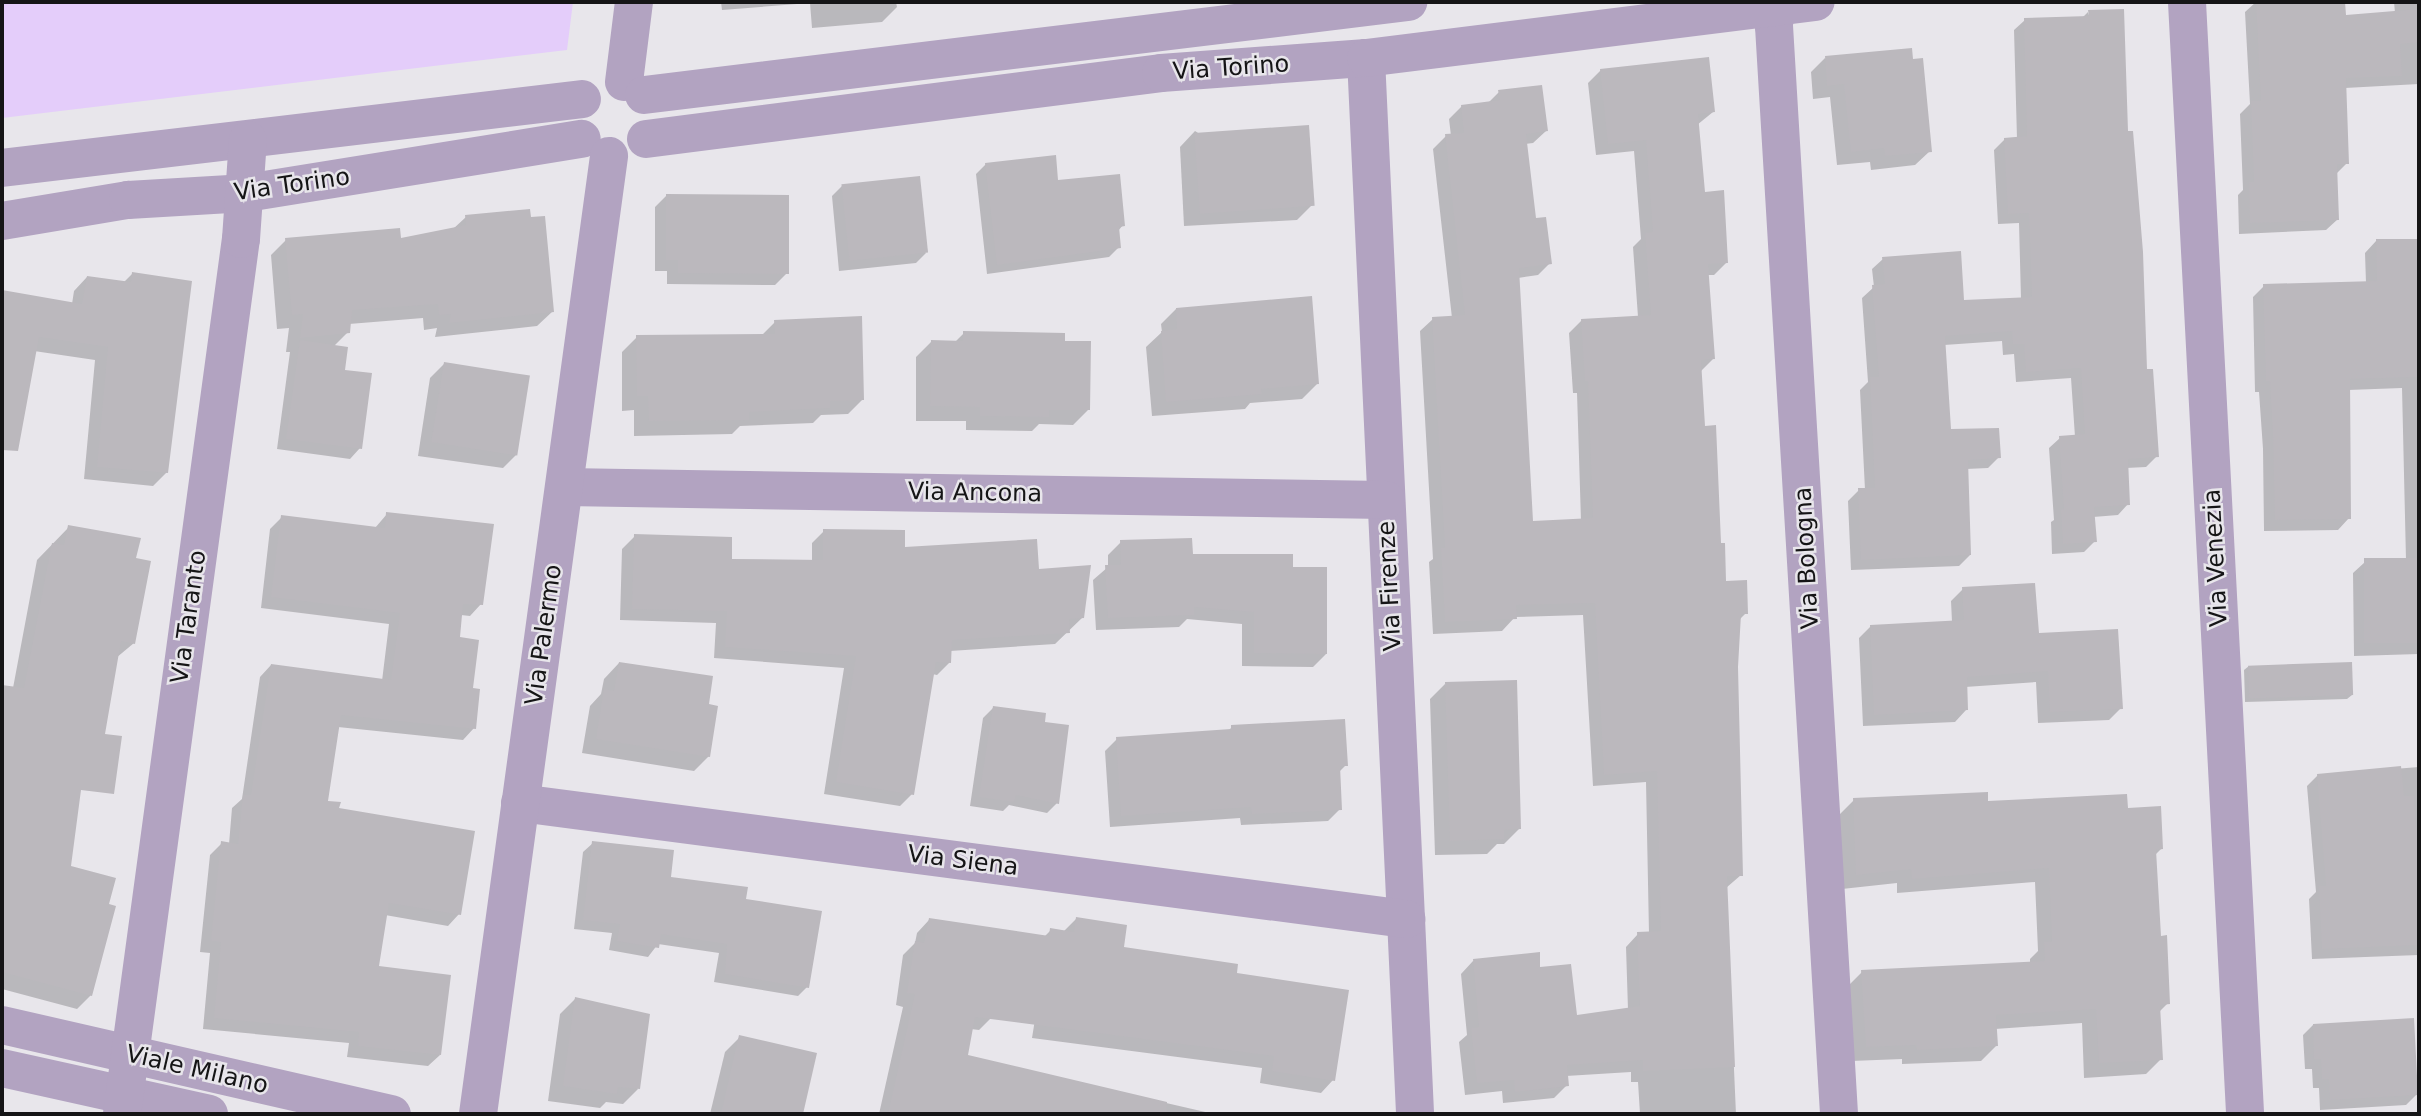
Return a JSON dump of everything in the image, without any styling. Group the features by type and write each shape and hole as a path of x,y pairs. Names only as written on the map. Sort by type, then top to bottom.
{"street":[{"path":"634,2 634,88 652,117 646,139 638,149 627,155 595,148 576,120 582,99 600,84 634,88"},
{"name":"Via Torino","path":"634,88 1408,2"},
{"name":"Via Torino","path":"646,139 1161,73 1366,58 1816,2"},
{"name":"Via Venezia","path":"2187,2 2245,1114"},
{"name":"Via Bologna","path":"1775,5 1839,1114"},
{"name":"Via Firenze","path":"1366,58 1415,1114"},
{"name":"Via Torino","path":"2,168 248,141 582,99"},
{"name":"Via Taranto","path":"123,1104 247,193 248,141"},
{"name":"Via Torino","path":"2,221 128,200 247,193 595,148"},
{"name":"Via Palermo","path":"478,1114 565,487 595,148"},
{"name":"Via Ancona","path":"565,487 1386,500"},
{"name":"Via Siena","path":"520,803 1406,919"},
{"name":"Viale Milano","path":"2,1025 392,1114"},
{"name":"Viale Milano","path":"2,1068 123,1104 209,1114"}],"shaded area":[{"path":"2,2 573,2 567,50 2,118"}],"building":[{"path":"2256,2 2345,2 2346,15 2419,9 2419,42 2400,44 2402,76 2346,78 2349,164 2337,164 2339,220 2250,223 2249,182 2254,182 2251,101 2261,101"},
{"path":"2124,9 2128,131 2133,131 2143,252 2147,369 2153,369 2159,457 2128,459 2130,505 2094,507 2097,542 2063,544 2061,510 2064,509 2059,436 2085,434 2081,368 2026,372 2024,344 2013,344 2012,331 1945,336 1951,429 1999,428 2001,458 1968,460 1971,555 1861,560 1858,488 1875,488 1870,377 1879,377 1872,285 1885,284 1882,257 1961,251 1964,300 2032,297 2029,213 2008,214 2004,138 2027,136 2024,18 2089,16 2088,10"},
{"path":"1912,48 1913,59 1923,58 1932,152 1885,156 1884,148 1851,152 1844,84 1827,86 1825,56"},
{"path":"1709,57 1715,112 1698,114 1705,192 1724,190 1728,263 1708,264 1715,359 1701,360 1705,426 1716,425 1721,543 1725,543 1726,581 1747,580 1748,614 1741,614 1738,667 1743,876 1727,876 1735,1067 1643,1071 1643,1060 1567,1065 1569,1086 1515,1092 1514,1080 1477,1083 1471,1028 1479,1027 1473,959 1540,952 1540,967 1571,964 1577,1015 1640,1006 1637,932 1661,931 1657,771 1604,775 1595,603 1516,605 1517,619 1445,622 1441,548 1445,548 1432,317 1465,315 1445,134 1464,133 1461,105 1500,100 1498,90 1542,85 1548,131 1526,134 1536,218 1546,217 1552,264 1519,268 1533,521 1593,518 1588,381 1585,381 1581,319 1651,315 1645,233 1653,232 1646,140 1608,144 1600,69"},
{"path":"1309,125 1315,206 1200,214 1194,133"},
{"path":"1056,155 1058,180 1120,174 1125,226 1119,227 1121,248 997,265 985,163"},
{"path":"920,176 928,253 849,261 841,184"},
{"path":"666,194 789,195 789,274 678,273 678,260 666,260"},
{"path":"530,209 531,217 545,216 554,312 449,323 451,314 439,315 438,304 352,310 350,333 300,338 303,314 292,315 285,238 400,228 401,238 466,225 465,215"},
{"path":"2376,239 2419,239 2419,377 2350,379 2351,519 2275,520 2273,436 2270,381 2266,381 2263,284 2377,281"},
{"path":"132,272 192,281 168,473 97,467 108,347 39,337 18,451 2,450 2,290 82,304 87,276 131,282"},
{"path":"1312,296 1319,384 1261,389 1262,394 1166,402 1161,331 1177,329 1176,308"},
{"path":"862,316 864,400 830,401 830,408 749,412 749,420 649,421 648,396 637,396 636,335 775,334 774,320"},
{"path":"963,331 1065,333 1065,341 1091,341 1090,410 1049,410 1049,417 980,416 980,407 930,406 931,340 963,341"},
{"path":"300,340 348,347 345,370 372,373 362,449 286,439"},
{"path":"444,362 530,376 517,456 431,442"},
{"path":"386,512 494,524 483,605 463,604 460,637 479,640 473,688 480,689 476,729 341,715 328,801 341,802 339,808 475,831 461,915 389,903 379,966 451,975 441,1055 358,1046 359,1032 214,1018 221,942 211,941 221,841 238,844 243,795 251,795 271,664 391,680 400,613 271,597 281,515 385,528"},
{"path":"68,525 141,538 136,558 151,561 135,644 121,641 105,734 122,736 114,794 81,790 71,866 116,878 109,904 116,906 92,996 2,972 2,685 24,688 52,543 64,545"},
{"path":"823,529 905,530 905,547 1037,539 1039,569 1091,565 1084,618 1069,619 1070,633 952,640 951,663 936,662 914,795 836,782 856,656 725,647 727,611 632,609 634,534 732,537 732,559 823,560"},
{"path":"1192,538 1193,554 1293,554 1293,567 1327,567 1327,654 1254,653 1254,612 1194,607 1194,615 1108,618 1105,565 1121,565 1120,540"},
{"path":"2364,558 2419,558 2419,643 2364,643"},
{"path":"2035,583 2039,633 2118,629 2123,709 2050,712 2048,671 1967,677 1968,710 1874,715 1870,625 1964,620 1962,587"},
{"path":"619,662 713,676 709,704 718,706 710,757 596,739 604,689 614,691"},
{"path":"2352,662 2353,695 2249,699 2248,666"},
{"path":"1517,680 1521,829 1504,830 1504,839 1450,841 1445,682"},
{"path":"993,706 1046,713 1045,722 1069,725 1059,804 1016,795 1014,802 979,797"},
{"path":"1345,719 1348,766 1340,766 1342,810 1252,814 1251,807 1121,816 1116,737 1231,729 1231,725"},
{"path":"2401,766 2404,796 2414,796 2416,830 2419,830 2419,945 2322,949 2319,886 2326,886 2317,774"},
{"path":"1988,792 1988,801 2127,794 2128,808 2161,806 2163,849 2156,850 2161,936 2167,935 2170,1004 2160,1005 2163,1060 2099,1063 2096,1009 1996,1015 1998,1046 1917,1050 1916,1045 1866,1047 1861,970 2045,961 2044,942 2052,942 2049,868 1912,879 1911,869 1856,875 1853,798"},
{"path":"592,841 674,850 671,877 748,887 746,899 822,911 809,988 725,974 727,944 661,934 659,948 617,941 620,924 583,920"},
{"path":"1076,917 1127,925 1124,947 1238,964 1237,973 1349,990 1335,1081 1272,1071 1274,1056 975,1017 968,1055 1167,1102 1166,1114 888,1114 915,994 907,993 915,941 924,943 929,918 1049,936 1050,928 1074,932"},
{"path":"575,997 650,1014 640,1089 618,1087 617,1094 563,1086"},
{"path":"2414,1018 2418,1095 2330,1100 2329,1079 2322,1079 2321,1059 2314,1059 2313,1024"},
{"path":"739,1035 817,1053 803,1114 721,1114"}]}
